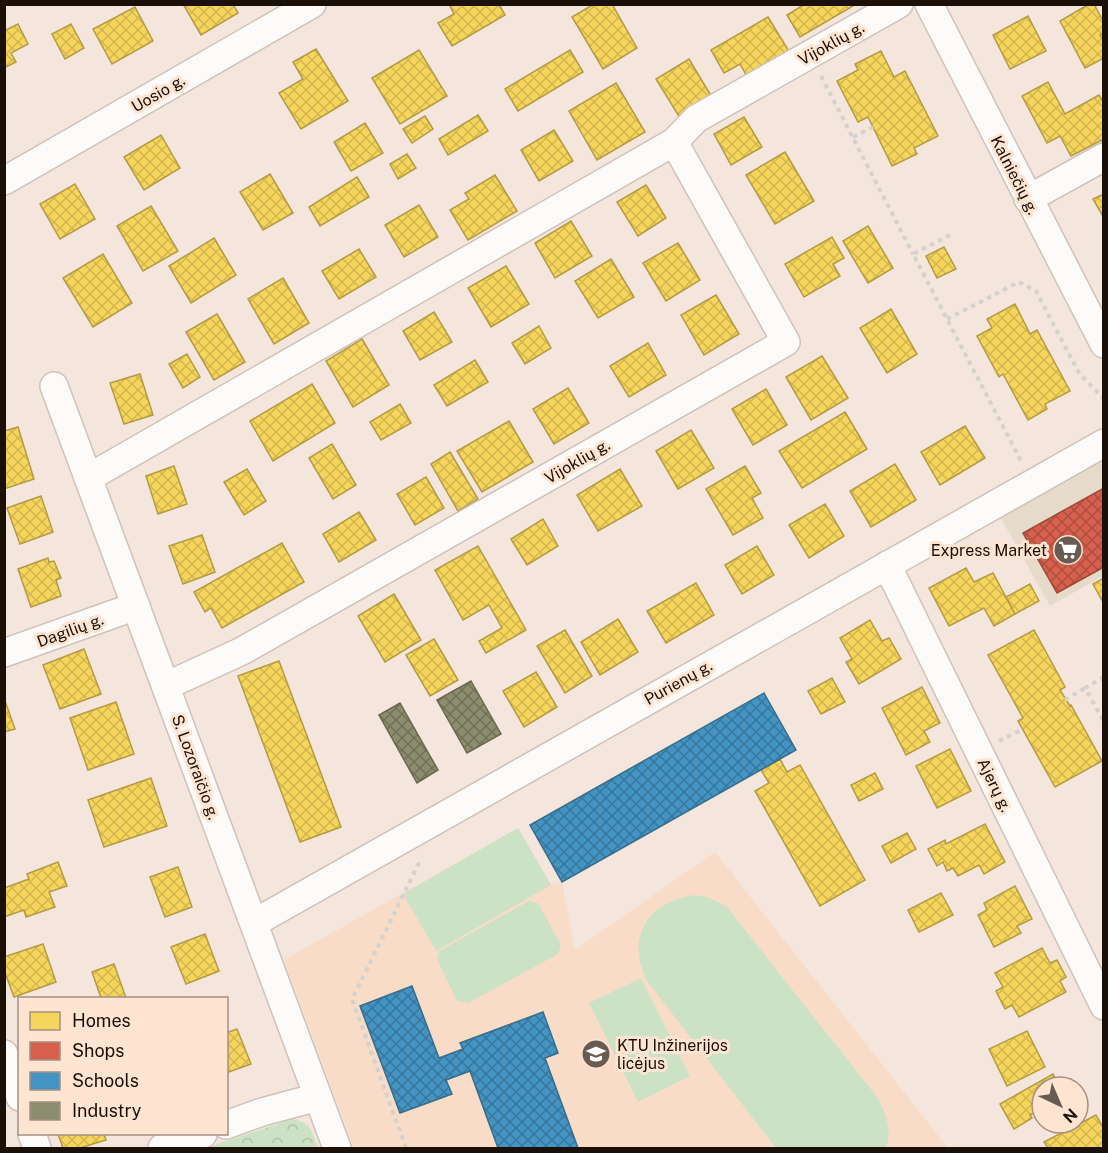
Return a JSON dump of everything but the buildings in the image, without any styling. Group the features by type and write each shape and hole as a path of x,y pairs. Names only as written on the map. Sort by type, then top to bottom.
{"street":[{"name":"Uosio g.","path":"4,181 312,4"},
{"name":"Vijoklių g.","path":"88,478 674,142 696,119 899,4"},
{"name":"Kalniečių g.","path":"929,4 1104,344"},
{"name":"Vijoklių g.","path":"166,686 242,651 786,342 674,142"},
{"path":"1028,200 1104,157"},
{"name":"S. Lozoraičio g.","path":"54,386 337,1149"},
{"name":"Purienų g.","path":"254,923 1104,443"},
{"name":"Ajerų g.","path":"887,565 1104,1006"},
{"name":"Dagilių g.","path":"4,653 136,606"},
{"path":"4,1054 18,1092"},
{"path":"228,1124 262,1112 318,1097"},
{"path":"162,1149 200,1135"}],"path":[{"path":"810,54 1032,483"},
{"path":"853,137 873,127"},
{"path":"913,254 950,235"},
{"path":"947,319 1019,282 1036,291 1078,373 1104,399"},
{"path":"1065,700 1104,677"},
{"path":"1085,688 1104,722"},
{"path":"406,1149 352,999 420,861"}],"shaded area":[{"path":"1103,454 1103,576 1050,606 998,513"},
{"name":"KTU Inžinerijos licėjus","path":"518,828 551,885 562,882 575,950 715,852 948,1148 354,1148 284,960"}],"green space":[{"path":"518,828 551,885 436,951 403,894"},
{"path":"696,895 726,906 877,1097 887,1122 886,1148 776,1148 647,981 641,965 639,950 640,936 645,924 665,904 679,898"},
{"path":"529,901 538,903 561,945 558,954 468,1003 457,1001 437,959 439,951"},
{"path":"641,978 690,1076 638,1102 589,1003"},
{"path":"293,1119 308,1126 318,1148 205,1148"}],"place":[{"name":"Express Market","path":"1068,550"},
{"name":"KTU Inžinerijos licėjus","path":"596,1054"}]}
